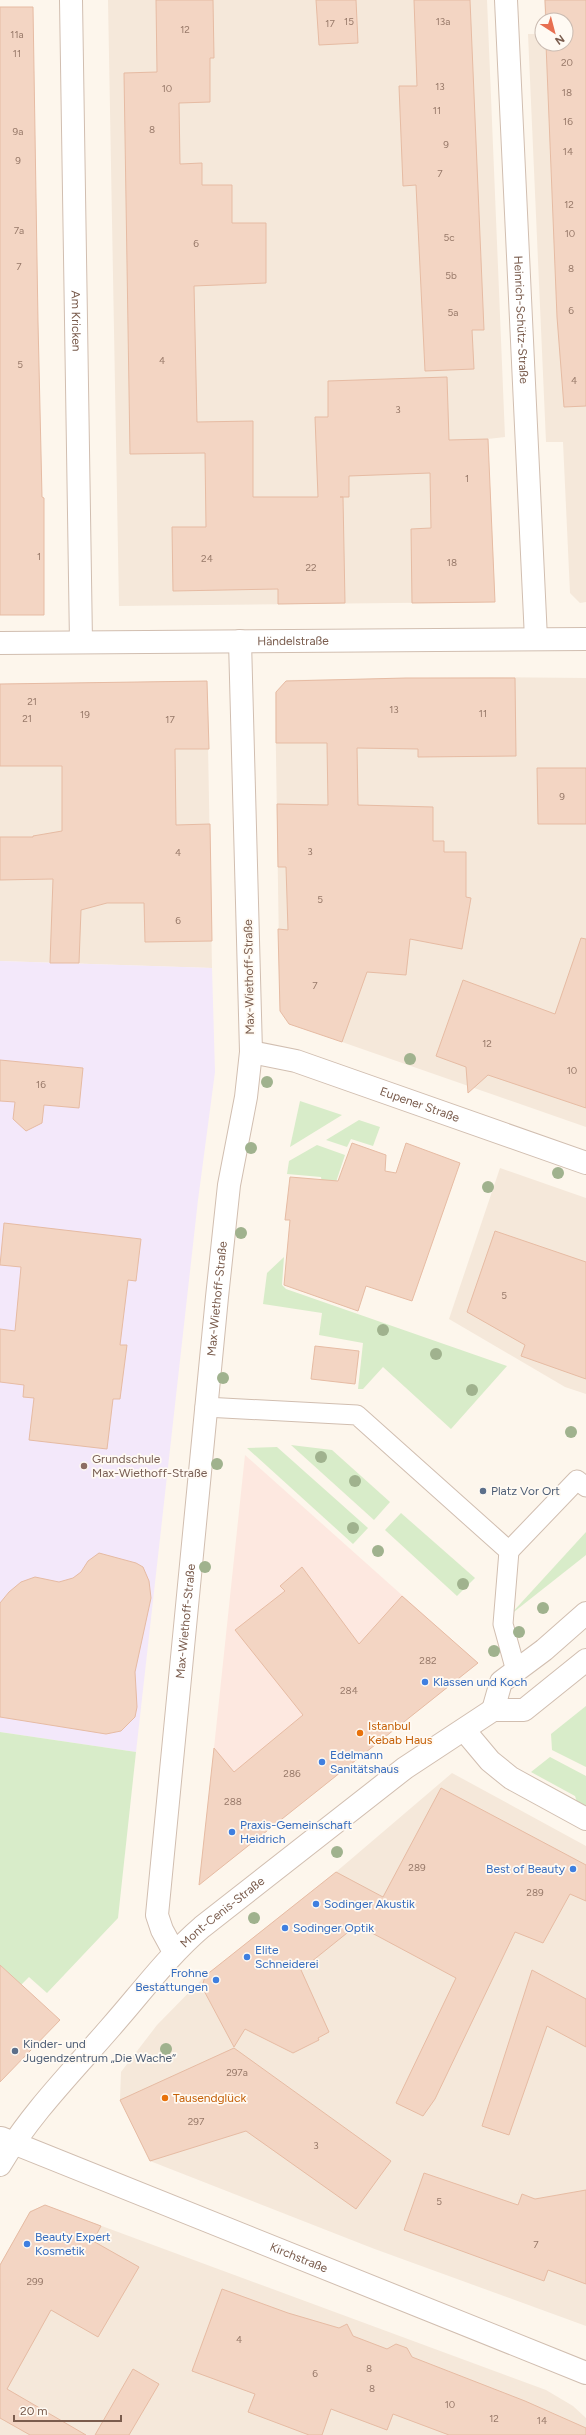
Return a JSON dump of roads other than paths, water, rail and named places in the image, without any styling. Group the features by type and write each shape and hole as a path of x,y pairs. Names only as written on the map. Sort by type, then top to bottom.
{"street":[{"name":"Am Kricken","path":"71,0 81,642"},
{"name":"Heinrich-Schütz-Straße","path":"506,0 536,639"},
{"name":"Händelstraße","path":"0,643 536,639 586,640"},
{"name":"Max-Wiethoff-Straße","path":"174,1952 162,1930 157,1915 205,1407 230,1185 246,1097 251,1052 240,641"},
{"name":"Eupener Straße","path":"251,1052 296,1061 586,1164"},
{"path":"586,1613 501,1682 493,1710 524,1710 586,1660"},
{"name":"Mont-Cenis-Straße","path":"0,2165 6,2141 110,2028 174,1952 202,1926 405,1768 493,1710"},
{"path":"464,1730 490,1761 511,1778 586,1819"},
{"name":"Kirchstraße","path":"6,2141 586,2373"}],"lane":[{"path":"205,1407 357,1415 509,1551"},
{"path":"516,1671 503,1624 509,1551 582,1484"}],"place":[{"name":"Grundschule Max-Wiethoff-Straße","path":"84,1466"},
{"name":"Platz Vor Ort","path":"483,1491"},
{"name":"Klassen und Koch","path":"425,1682"},
{"name":"Istanbul Kebab Haus","path":"360,1733"},
{"name":"Edelmann Sanitätshaus","path":"322,1762"},
{"name":"Praxis-Gemeinschaft Heidrich","path":"232,1832"},
{"name":"Best of Beauty","path":"573,1869"},
{"name":"Sodinger Akustik","path":"316,1904"},
{"name":"Sodinger Optik","path":"285,1928"},
{"name":"Elite Schneiderei","path":"247,1957"},
{"name":"Frohne Bestattungen","path":"216,1980"},
{"name":"Kinder- und Jugendzentrum „Die Wache“","path":"15,2051"},
{"name":"Tausendglück","path":"165,2098"},
{"name":"Beauty Expert Kosmetik","path":"27,2244"}]}
